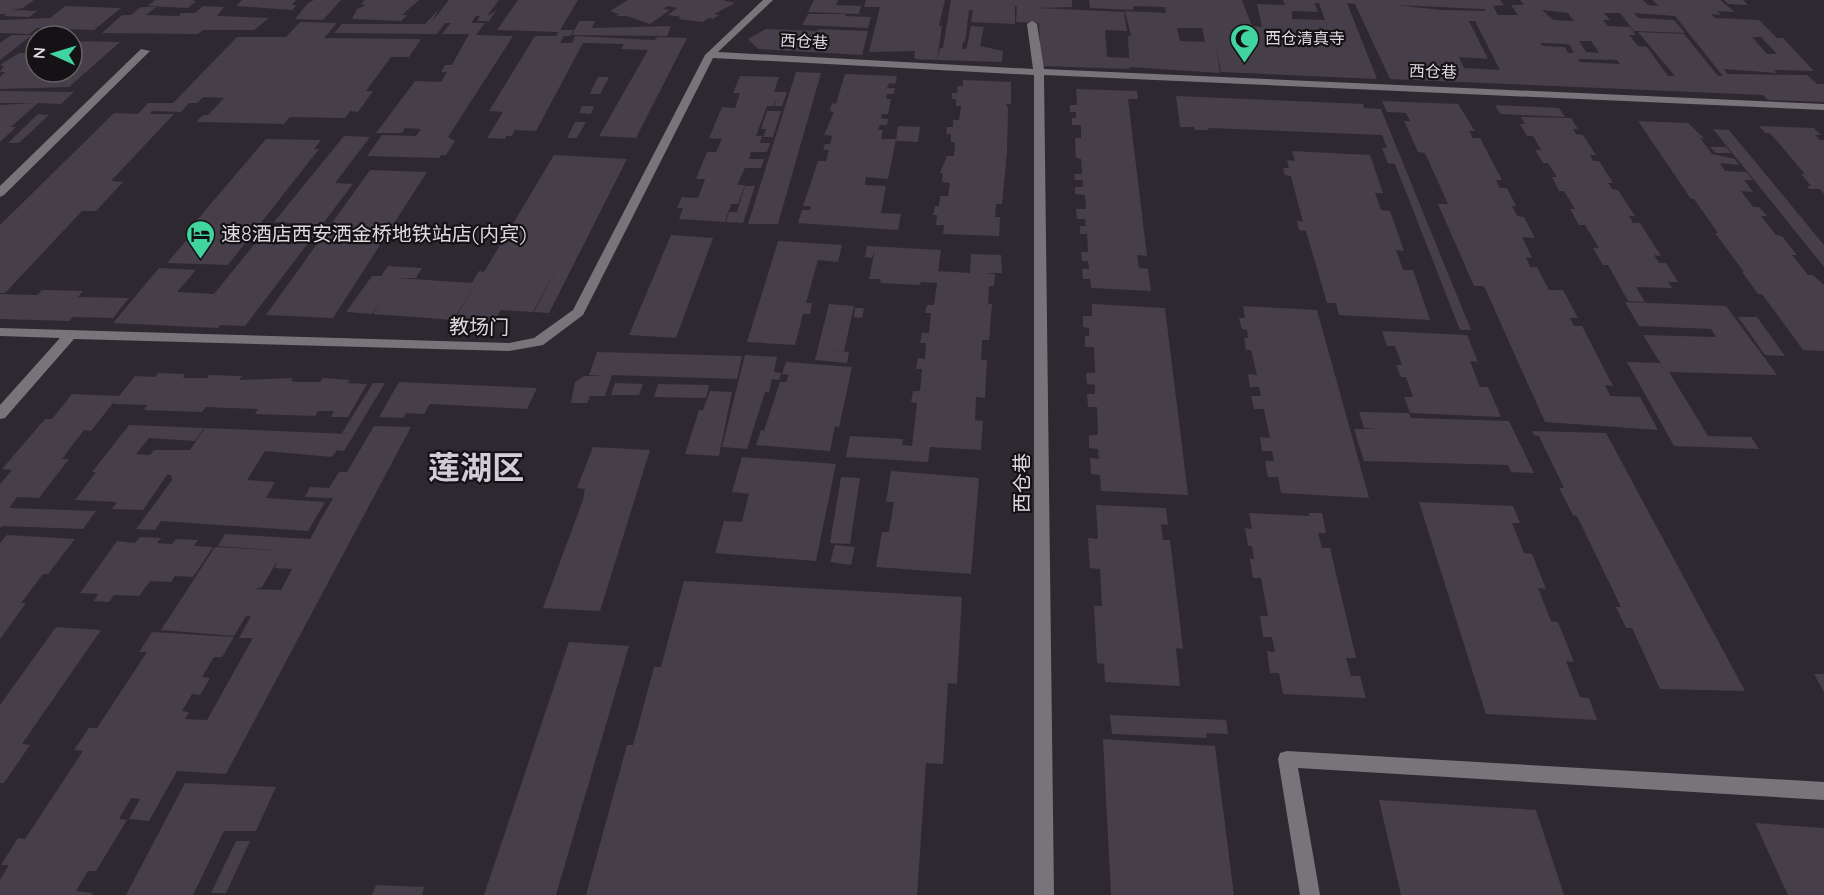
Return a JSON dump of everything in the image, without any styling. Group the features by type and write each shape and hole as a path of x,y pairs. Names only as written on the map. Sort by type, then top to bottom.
{"street":[{"name":"教场门","path":"0,332 70,336 509,347 538,342 578,312 710,55 768,0"},
{"path":"1032,24 1039,72"},
{"path":"0,193 145,51"},
{"name":"西仓巷","path":"710,55 1039,72 1824,106"},
{"name":"西仓巷","path":"1039,72 1044,895"},
{"path":"0,414 70,336"},
{"path":"1310,895 1287,759 1824,791"}],"building":[{"path":"0,0 34,0 23,8 12,10 37,11 29,17 4,16 6,14 0,14"},
{"path":"155,0 196,1 188,8 148,6"},
{"path":"242,0 296,0 292,5 297,5 292,10 236,6"},
{"path":"314,0 341,0 323,20 295,19 308,3"},
{"path":"365,0 419,0 402,15 407,15 401,21 352,19 357,9 366,5 361,4"},
{"path":"449,0 499,0 487,16 496,11 489,21 477,21 480,16 476,16 471,23 485,23 476,35 513,36 448,137 455,141 446,155 441,155 439,158 367,156 382,135 416,136 421,129 405,128 402,133 376,133 415,81 441,82 447,72 441,72 445,65 452,65 469,34 442,34 451,23 445,23 437,34 334,33 342,24 425,24 439,9 431,23"},
{"path":"518,0 578,0 560,30 574,30 570,36 564,36 560,43 572,43 575,36 654,40 658,37 687,38 636,138 599,136 648,50 621,49 624,44 583,43 536,131 515,130 512,136 506,136 505,139 487,138 503,112 489,111 535,36 556,36 558,32 497,30"},
{"path":"628,0 722,0 735,3 714,14 719,15 713,19 709,18 703,22 678,19 681,17 668,15 677,8 667,6 663,9 670,10 650,24 627,16 616,16 619,14 610,11"},
{"path":"814,0 838,0 836,5 861,6 859,14 808,12"},
{"path":"866,0 945,0 939,26 942,26 937,60 914,59 915,51 869,52 880,7 864,7"},
{"path":"951,0 1072,0 1072,7 1038,8 1124,12 1127,31 1105,30 1107,57 1129,58 1128,36 1131,36 1125,11 1166,13 1165,7 1133,6 1133,10 1090,8 1089,0 1242,0 1252,26 1262,27 1257,4 1285,5 1283,0 1500,0 1504,5 1493,6 1498,15 1518,15 1511,5 1524,5 1520,0 1643,0 1648,5 1658,6 1653,0 1720,0 1735,12 1717,11 1721,15 1711,14 1715,18 1759,20 1777,38 1783,38 1814,71 1774,70 1777,73 1724,69 1727,74 1807,75 1817,84 1824,84 1824,102 1768,100 1763,95 1390,79 1355,4 1347,3 1377,79 1221,72 1216,46 1220,73 1129,67 1130,69 1041,66 1039,23 1016,22 1017,7 1015,6 1015,24 971,22 973,10 969,10 962,49 966,49 971,26 984,27 980,46 1003,51 1002,62 937,60 940,48 943,48","holes":["1314,3 1319,3 1325,20 1292,19 1292,11 1318,12","1395,5 1484,9 1486,11 1442,10","1542,10 1568,13 1574,21 1553,20","1604,13 1620,13 1634,31 1685,33 1674,20 1638,18 1634,13 1675,16 1723,76 1718,76 1684,34 1638,32 1675,76 1668,76 1647,47 1638,46 1629,35 1636,35 1630,27 1608,26 1603,20 1610,20","1469,21 1475,21 1500,70 1464,68 1459,57 1488,59","1177,28 1202,28 1205,42 1180,41","1752,37 1761,37 1777,54 1767,54","1285,39 1333,40 1334,43 1331,43 1334,51 1329,41","1579,41 1591,41 1599,53 1586,52","1540,43 1569,44 1574,53 1568,53 1565,47 1543,46","1578,59 1617,60 1620,64 1580,62"]},
{"path":"1724,0 1743,0 1748,5 1728,4"},
{"path":"65,6 121,8 94,30 84,30 84,24 24,24 24,34 0,33 0,20 50,18"},
{"path":"203,6 224,7 217,16 269,18 254,30 203,30 198,34 102,33 122,15 131,15 141,7 156,7 146,15 179,16 181,13 195,13"},
{"path":"808,14 846,14 845,16 871,17 868,28 802,25"},
{"path":"579,21 595,21 592,28 671,26 667,36 572,35"},
{"path":"300,22 337,23 324,38 421,39 409,57 391,57 366,91 373,91 358,112 350,111 345,118 290,117 307,96 284,124 196,122 203,115 208,115 224,98 203,97 197,103 189,103 181,112 152,111 150,114 174,114 111,181 123,182 96,211 82,211 5,293 0,293 0,225 114,113 138,114 148,103 173,103 237,37 286,37"},
{"path":"766,29 868,31 862,55 758,49 748,39"},
{"path":"11,35 24,35 24,41 0,60 0,43"},
{"path":"84,41 120,42 84,74"},
{"path":"19,53 24,53 24,84 72,84 69,87 0,89 0,77 5,72 0,72 4,66 0,65"},
{"path":"796,72 821,73 778,224 748,224"},
{"path":"845,74 897,76 895,84 889,83 887,88 895,88 894,94 887,94 886,99 891,99 888,114 882,114 881,118 888,119 887,125 880,125 878,130 883,130 881,139 896,139 888,179 866,177 865,185 886,186 881,213 901,214 898,230 798,223 802,210 810,210 811,206 803,206 818,161 826,161 829,150 823,150 825,144 830,144 832,136 824,135 834,112 830,111 832,103 836,104"},
{"path":"740,76 779,77 774,92 787,92 782,106 775,106 776,100 774,106 767,106 756,136 762,136 760,143 770,143 767,152 751,152 749,159 764,159 761,168 745,168 737,185 745,185 738,204 731,204 725,222 679,219 683,208 677,208 682,197 698,198 705,179 696,179 707,152 716,152 722,139 709,138 722,107 735,108 740,93 733,93"},
{"path":"598,77 609,77 600,94 590,94"},
{"path":"963,80 1011,82 1011,104 1006,104 1008,108 1007,152 1002,204 996,204 995,217 1000,217 999,236 943,234 944,225 936,225 937,215 933,215 935,206 939,206 940,196 948,196 950,183 942,182 943,173 940,173 947,156 954,156 955,142 951,142 951,134 946,134 947,127 953,127 953,120 959,120 961,106 956,106 956,99 952,99 952,93 957,93 958,86 963,86"},
{"path":"1076,89 1137,91 1138,99 1128,99 1147,256 1137,255 1139,268 1148,269 1151,291 1091,288 1090,279 1083,279 1082,269 1089,269 1088,261 1082,261 1081,252 1088,252 1087,234 1080,234 1080,226 1086,226 1085,219 1077,219 1076,209 1086,209 1085,195 1075,194 1075,187 1083,187 1083,180 1075,180 1074,174 1082,174 1081,159 1076,158 1075,138 1081,138 1081,125 1072,125 1072,118 1076,118 1076,112 1070,112 1070,105 1077,105"},
{"path":"0,91 74,92 61,104 38,103 11,127 16,127 0,142 0,105 33,103 0,103"},
{"path":"1176,96 1363,104 1364,108 1381,109 1471,330 1460,330 1395,164 1388,163 1382,148 1387,148 1382,135 1208,128 1209,130 1195,130 1194,127 1180,127"},
{"path":"1382,101 1458,104 1475,131 1469,131 1473,138 1480,138 1502,180 1496,180 1500,188 1507,188 1516,206 1512,206 1517,216 1524,217 1535,238 1522,237 1532,258 1526,257 1530,267 1537,267 1549,290 1563,290 1578,318 1570,318 1574,326 1582,326 1613,386 1605,385 1610,396 1640,397 1658,430 1545,422 1484,286 1474,286 1438,204 1448,204 1425,153 1418,152 1404,121 1410,121 1406,113 1387,112"},
{"path":"1495,105 1559,108 1565,117 1500,114"},
{"path":"582,106 594,106 591,114 579,113"},
{"path":"767,111 781,111 773,137 763,137 766,129 761,129"},
{"path":"38,114 49,115 19,143 8,143"},
{"path":"1521,117 1571,118 1578,129 1573,129 1576,134 1583,135 1596,155 1590,155 1593,161 1599,161 1613,183 1608,183 1612,189 1618,190 1635,216 1629,216 1633,223 1640,223 1661,256 1654,255 1659,263 1666,263 1678,282 1668,282 1672,288 1636,287 1645,302 1628,301 1608,265 1603,265 1593,248 1599,248 1585,225 1579,225 1570,209 1575,209 1564,191 1559,191 1552,177 1557,177 1548,163 1543,163 1535,150 1541,150 1533,136 1527,136 1520,124 1525,124"},
{"path":"1638,121 1688,123 1705,139 1700,138 1712,154 1735,159 1739,165 1720,163 1725,171 1746,172 1753,180 1744,180 1753,192 1741,191 1753,207 1759,207 1767,216 1761,216 1776,235 1782,236 1797,255 1792,255 1808,275 1813,275 1824,285 1824,351 1803,350 1762,294 1758,294 1742,272 1744,272 1715,233 1718,233 1694,199 1691,199"},
{"path":"575,122 586,122 577,138 567,138"},
{"path":"898,126 920,127 918,142 896,141"},
{"path":"1759,126 1814,128 1821,135 1815,135 1820,140 1824,140 1824,194 1820,189 1809,189 1807,186 1811,186 1801,174 1805,174 1770,133 1765,133"},
{"path":"1713,129 1729,130 1824,245 1824,267"},
{"path":"344,136 370,137 335,183 353,184 245,326 220,325 218,328 113,323 159,268 196,270 177,292 214,294 270,225 301,227 304,224 274,222"},
{"path":"266,139 321,140 314,149 319,149 228,265 167,263 191,235 185,234"},
{"path":"1710,147 1726,147 1731,153 1716,153"},
{"path":"1292,151 1370,155 1383,193 1375,193 1381,210 1390,211 1404,251 1396,250 1403,270 1413,270 1430,320 1339,315 1336,303 1327,303 1306,231 1299,230 1297,221 1303,222 1291,176 1285,175 1283,168 1289,168 1287,160 1295,161"},
{"path":"554,155 627,159 549,313 534,312 559,264 533,312 501,310 494,322 454,320 477,282 453,320 373,314 380,302 372,314 346,312 372,276 381,276 388,266 422,268 416,278 397,278 472,283 479,271 484,272"},
{"path":"370,170 427,172 333,318 266,315"},
{"path":"745,186 755,186 743,223 726,222 729,212 737,212"},
{"path":"671,235 713,238 676,338 629,335"},
{"path":"778,241 842,245 838,262 818,260 806,303 812,303 810,314 803,314 795,345 747,342"},
{"path":"867,246 941,250 938,271 970,273 971,254 1001,255 1002,273 984,273 995,274 994,286 989,286 988,304 992,304 989,340 982,340 981,360 987,360 985,398 976,397 975,420 983,421 981,450 930,447 928,462 846,457 850,436 903,439 902,445 912,446 917,403 911,402 913,391 920,391 922,369 916,369 918,358 925,359 926,343 920,343 922,333 929,333 931,313 925,313 927,305 934,305 937,283 921,282 920,285 880,283 881,279 869,279 875,249 872,258 865,257"},
{"path":"42,290 83,291 78,297 129,298 113,318 73,317 69,321 0,319 0,294 37,295"},
{"path":"1625,302 1726,306 1777,375 1669,372 1708,436 1751,437 1759,449 1674,446 1627,362 1660,363 1666,372 1643,335 1716,337 1711,329 1639,326"},
{"path":"829,304 854,306 844,351 823,349 849,352 847,363 815,360"},
{"path":"1092,304 1165,308 1188,495 1101,491 1100,475 1091,474 1090,458 1099,459 1098,449 1089,448 1089,435 1098,435 1097,407 1088,407 1087,394 1095,394 1095,385 1087,384 1086,373 1095,373 1094,347 1085,347 1085,336 1089,336 1089,328 1083,327 1083,316 1092,316"},
{"path":"1243,306 1317,310 1369,498 1281,493 1278,477 1268,477 1265,461 1274,461 1272,451 1262,451 1260,437 1270,438 1264,409 1254,409 1251,396 1261,396 1259,387 1250,387 1248,374 1257,375 1251,350 1246,350 1244,338 1248,338 1247,330 1242,329 1239,318 1245,318"},
{"path":"855,308 864,308 862,318 854,317"},
{"path":"1738,317 1757,317 1785,356 1765,355"},
{"path":"1382,331 1467,335 1478,362 1470,361 1480,387 1488,387 1501,417 1410,413 1404,397 1413,397 1406,377 1401,377 1396,365 1402,365 1395,346 1387,346"},
{"path":"597,352 742,356 737,379 612,375 605,396 590,396 587,403 571,403 575,382 584,376 604,376 589,375"},
{"path":"745,355 777,357 774,372 781,373 779,380 772,379 769,392 765,392 747,449 722,447"},
{"path":"786,362 852,367 839,427 835,426 830,451 756,445 761,430 764,431 780,382 786,382 789,375 782,374"},
{"path":"158,373 185,374 183,378 207,378 209,375 242,376 239,380 293,378 291,381 299,382 320,382 323,378 367,384 348,417 331,417 334,411 318,411 315,416 255,414 258,409 206,407 202,412 144,410 147,405 113,404 117,398 91,431 84,430 62,459 69,459 39,498 17,497 9,508 96,511 83,529 2,526 0,528 0,484 12,470 2,469 45,419 52,419 72,394 119,396 135,376 155,377"},
{"path":"399,382 537,388 527,409 430,404 424,414 406,413 403,418 379,417"},
{"path":"373,383 385,383 344,451 337,450 332,457 265,451 247,480 275,482 266,498 325,502 308,531 161,521 155,530 136,529 172,480 171,475 167,475 143,510 112,509 117,502 75,500 96,472 92,472 129,425 204,428 195,441 149,438 136,454 150,455 154,450 190,450 205,428 350,434 342,433"},
{"path":"615,383 643,384 639,395 611,395"},
{"path":"658,384 709,385 706,398 654,397"},
{"path":"710,391 732,392 719,456 685,454 699,410 703,410"},
{"path":"1359,412 1409,413 1411,418 1509,421 1534,473 1511,472 1508,465 1364,461 1354,429 1376,429 1364,428"},
{"path":"374,426 411,427 226,774 177,771 149,821 129,819 140,799 131,798 119,819 127,820 96,871 88,871 76,891 93,893 92,895 0,895 0,880 9,865 1,865 18,838 25,839 83,751 74,750 89,728 97,728 147,652 139,652 152,632 234,637 222,657 214,657 202,677 210,678 200,695 192,694 182,711 189,712 185,719 207,720 253,638 239,638 251,616 246,616 234,636 161,630 215,547 285,551 218,546 225,534 310,539 333,498 305,497 310,487 329,488 339,472 347,472","holes":["278,560 275,568 292,569 281,590 255,589 262,587"]},
{"path":"1532,431 1606,433 1745,691 1660,689 1632,628 1626,628 1616,607 1621,607 1577,516 1573,515 1559,488 1564,488 1539,436 1534,435"},
{"path":"593,447 650,450 600,611 543,608 583,500 585,489 577,488"},
{"path":"742,457 836,464 816,561 715,553 724,521 742,522 749,494 732,492"},
{"path":"891,471 979,478 971,574 876,567 882,532 889,532 894,502 886,502"},
{"path":"841,477 860,478 850,544 830,543"},
{"path":"1419,502 1513,506 1520,523 1512,523 1524,553 1532,554 1546,589 1538,588 1551,621 1558,622 1574,662 1566,661 1580,697 1589,698 1597,720 1486,714"},
{"path":"1096,505 1166,508 1168,525 1161,524 1163,540 1170,540 1183,649 1176,648 1180,686 1105,682 1104,664 1097,663 1094,606 1102,606 1100,569 1090,568 1088,538 1098,539"},
{"path":"1249,513 1309,516 1309,513 1322,513 1326,533 1318,533 1322,548 1330,548 1356,658 1346,658 1351,676 1360,676 1366,698 1283,694 1279,673 1270,673 1267,651 1275,652 1272,637 1263,637 1260,616 1268,616 1261,578 1253,578 1250,559 1254,559 1252,546 1248,546 1245,528 1252,529"},
{"path":"7,535 75,539 48,574 43,574 21,603 26,603 0,639 0,543"},
{"path":"140,537 161,538 157,543 172,544 176,539 198,540 194,546 213,547 193,577 175,576 171,582 150,581 139,596 114,595 109,602 94,601 98,594 80,593 117,541 135,543"},
{"path":"835,545 855,547 851,565 830,562"},
{"path":"684,581 962,597 957,684 948,683 943,764 926,763 917,895 586,895 627,745 633,745 654,667 661,667"},
{"path":"56,627 101,630 22,744 30,745 4,783 0,783 0,705"},
{"path":"569,642 629,646 556,895 484,895"},
{"path":"1814,674 1824,674 1824,692"},
{"path":"1110,715 1226,720 1228,734 1206,733 1207,738 1112,734"},
{"path":"1103,739 1215,746 1234,895 1111,895"},
{"path":"185,783 276,787 256,831 224,831 193,895 126,895"},
{"path":"1379,800 1536,810 1564,895 1401,895"},
{"path":"1755,823 1824,828 1824,895 1788,895"},
{"path":"236,841 250,841 226,893 211,893"},
{"path":"376,885 424,887 422,895 372,895"}],"place":[{"name":"西仓清真寺","path":"1244,64"},
{"name":"速8酒店西安洒金桥地铁站店(内宾)","path":"200,260"}],"district":[{"name":"莲湖区","path":"476,468"}]}
